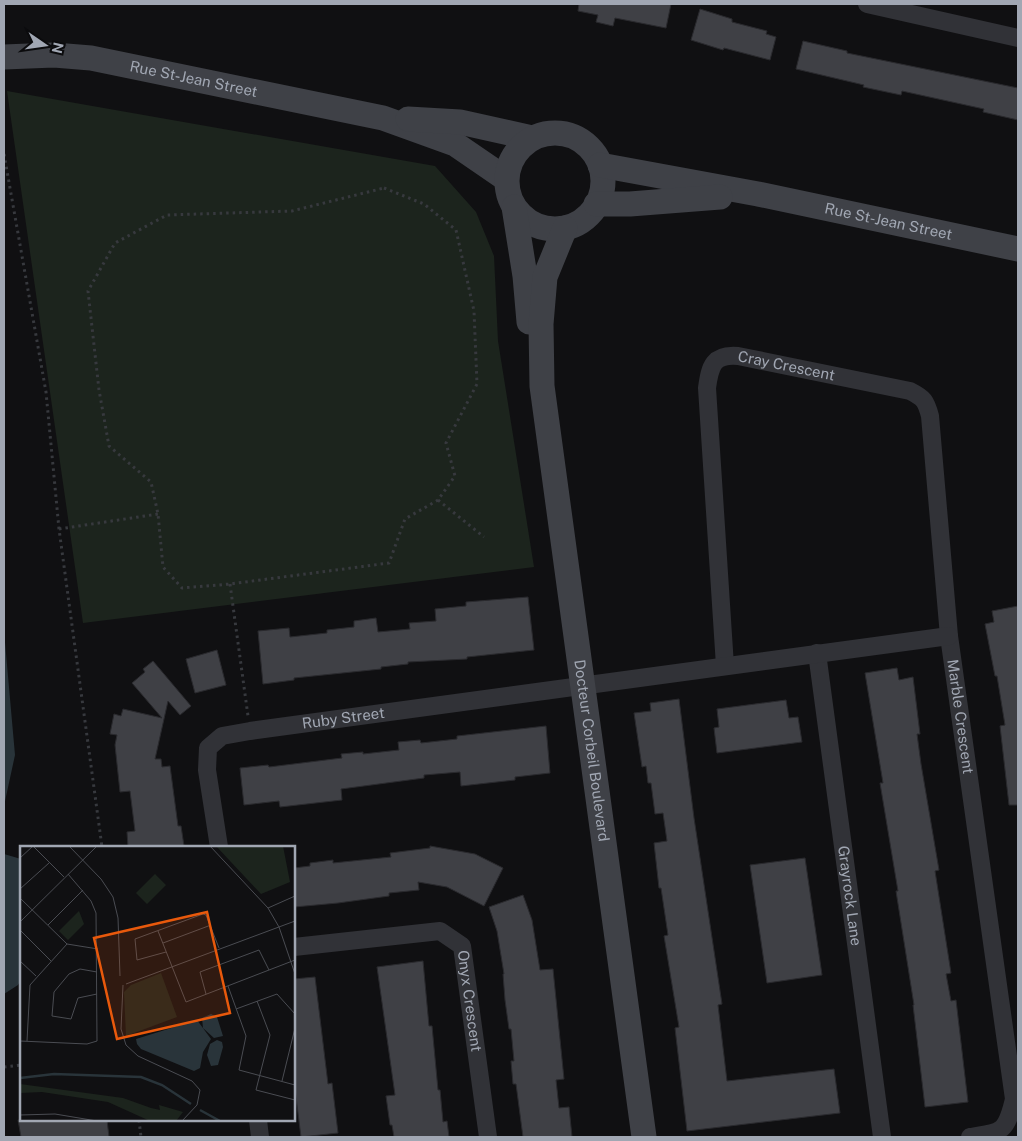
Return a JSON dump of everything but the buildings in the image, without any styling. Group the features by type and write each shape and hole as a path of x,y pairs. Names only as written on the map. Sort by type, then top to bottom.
{"main road":[{"name":"Rue St-Jean Street","path":"4,57 45,55 91,58 383,118 455,144 506,179"},
{"name":"Rue St-Jean Street","path":"383,118 460,122 532,138 547,133 564,133 580,139 592,150 600,165 758,194 1018,249"},
{"path":"532,138 518,148 510,163 506,179 508,194 514,207 524,218 536,226 551,229 565,228 578,223 588,215 596,204 601,192 603,178 600,165"},
{"name":"Rue St-Jean Street","path":"596,204 630,204 758,194"},
{"name":"Docteur Corbeil Boulevard","path":"514,207 525,276 529,323 541,363"},
{"name":"Docteur Corbeil Boulevard","path":"565,228 545,277 541,324 541,363 552,465 644,1137"}],"street":[{"path":"867,4 907,9 1018,38"},
{"name":"Cray Crescent","path":"725,666 707,388 713,364 719,358 728,355 910,391 920,396 927,403 930,416 949,636"},
{"path":"582,686 949,636"},
{"name":"Marble Crescent","path":"949,636 1014,1099 1009,1120 997,1133 970,1137"},
{"name":"Grayrock Lane","path":"816,653 882,1137"},
{"name":"Ruby Street","path":"218,846 207,770 208,748 222,736 582,686"},
{"name":"Onyx Crescent","path":"295,947 440,931 462,946 488,1137"},
{"path":"258,1121 260,1137"}],"path":[{"path":"4,154 46,392 59,529 102,846"},
{"path":"384,188 424,204 456,230 474,311 477,384 446,443 456,476 438,500 405,519 389,563 230,584 182,588 163,567 158,514 151,482 109,446 99,390 88,291 115,243 167,215 292,211 384,188"},
{"path":"438,500 484,537"},
{"path":"59,529 158,514"},
{"path":"230,584 250,731"},
{"path":"4,1068 20,1065"},
{"path":"138,1121 140,1137"}],"shaded area":[{"path":"7,91 435,166 476,212 494,256 498,341 534,567 83,623"},
{"path":"4,631 15,755 4,806"},
{"path":"4,854 20,859 20,982 4,994"}]}
